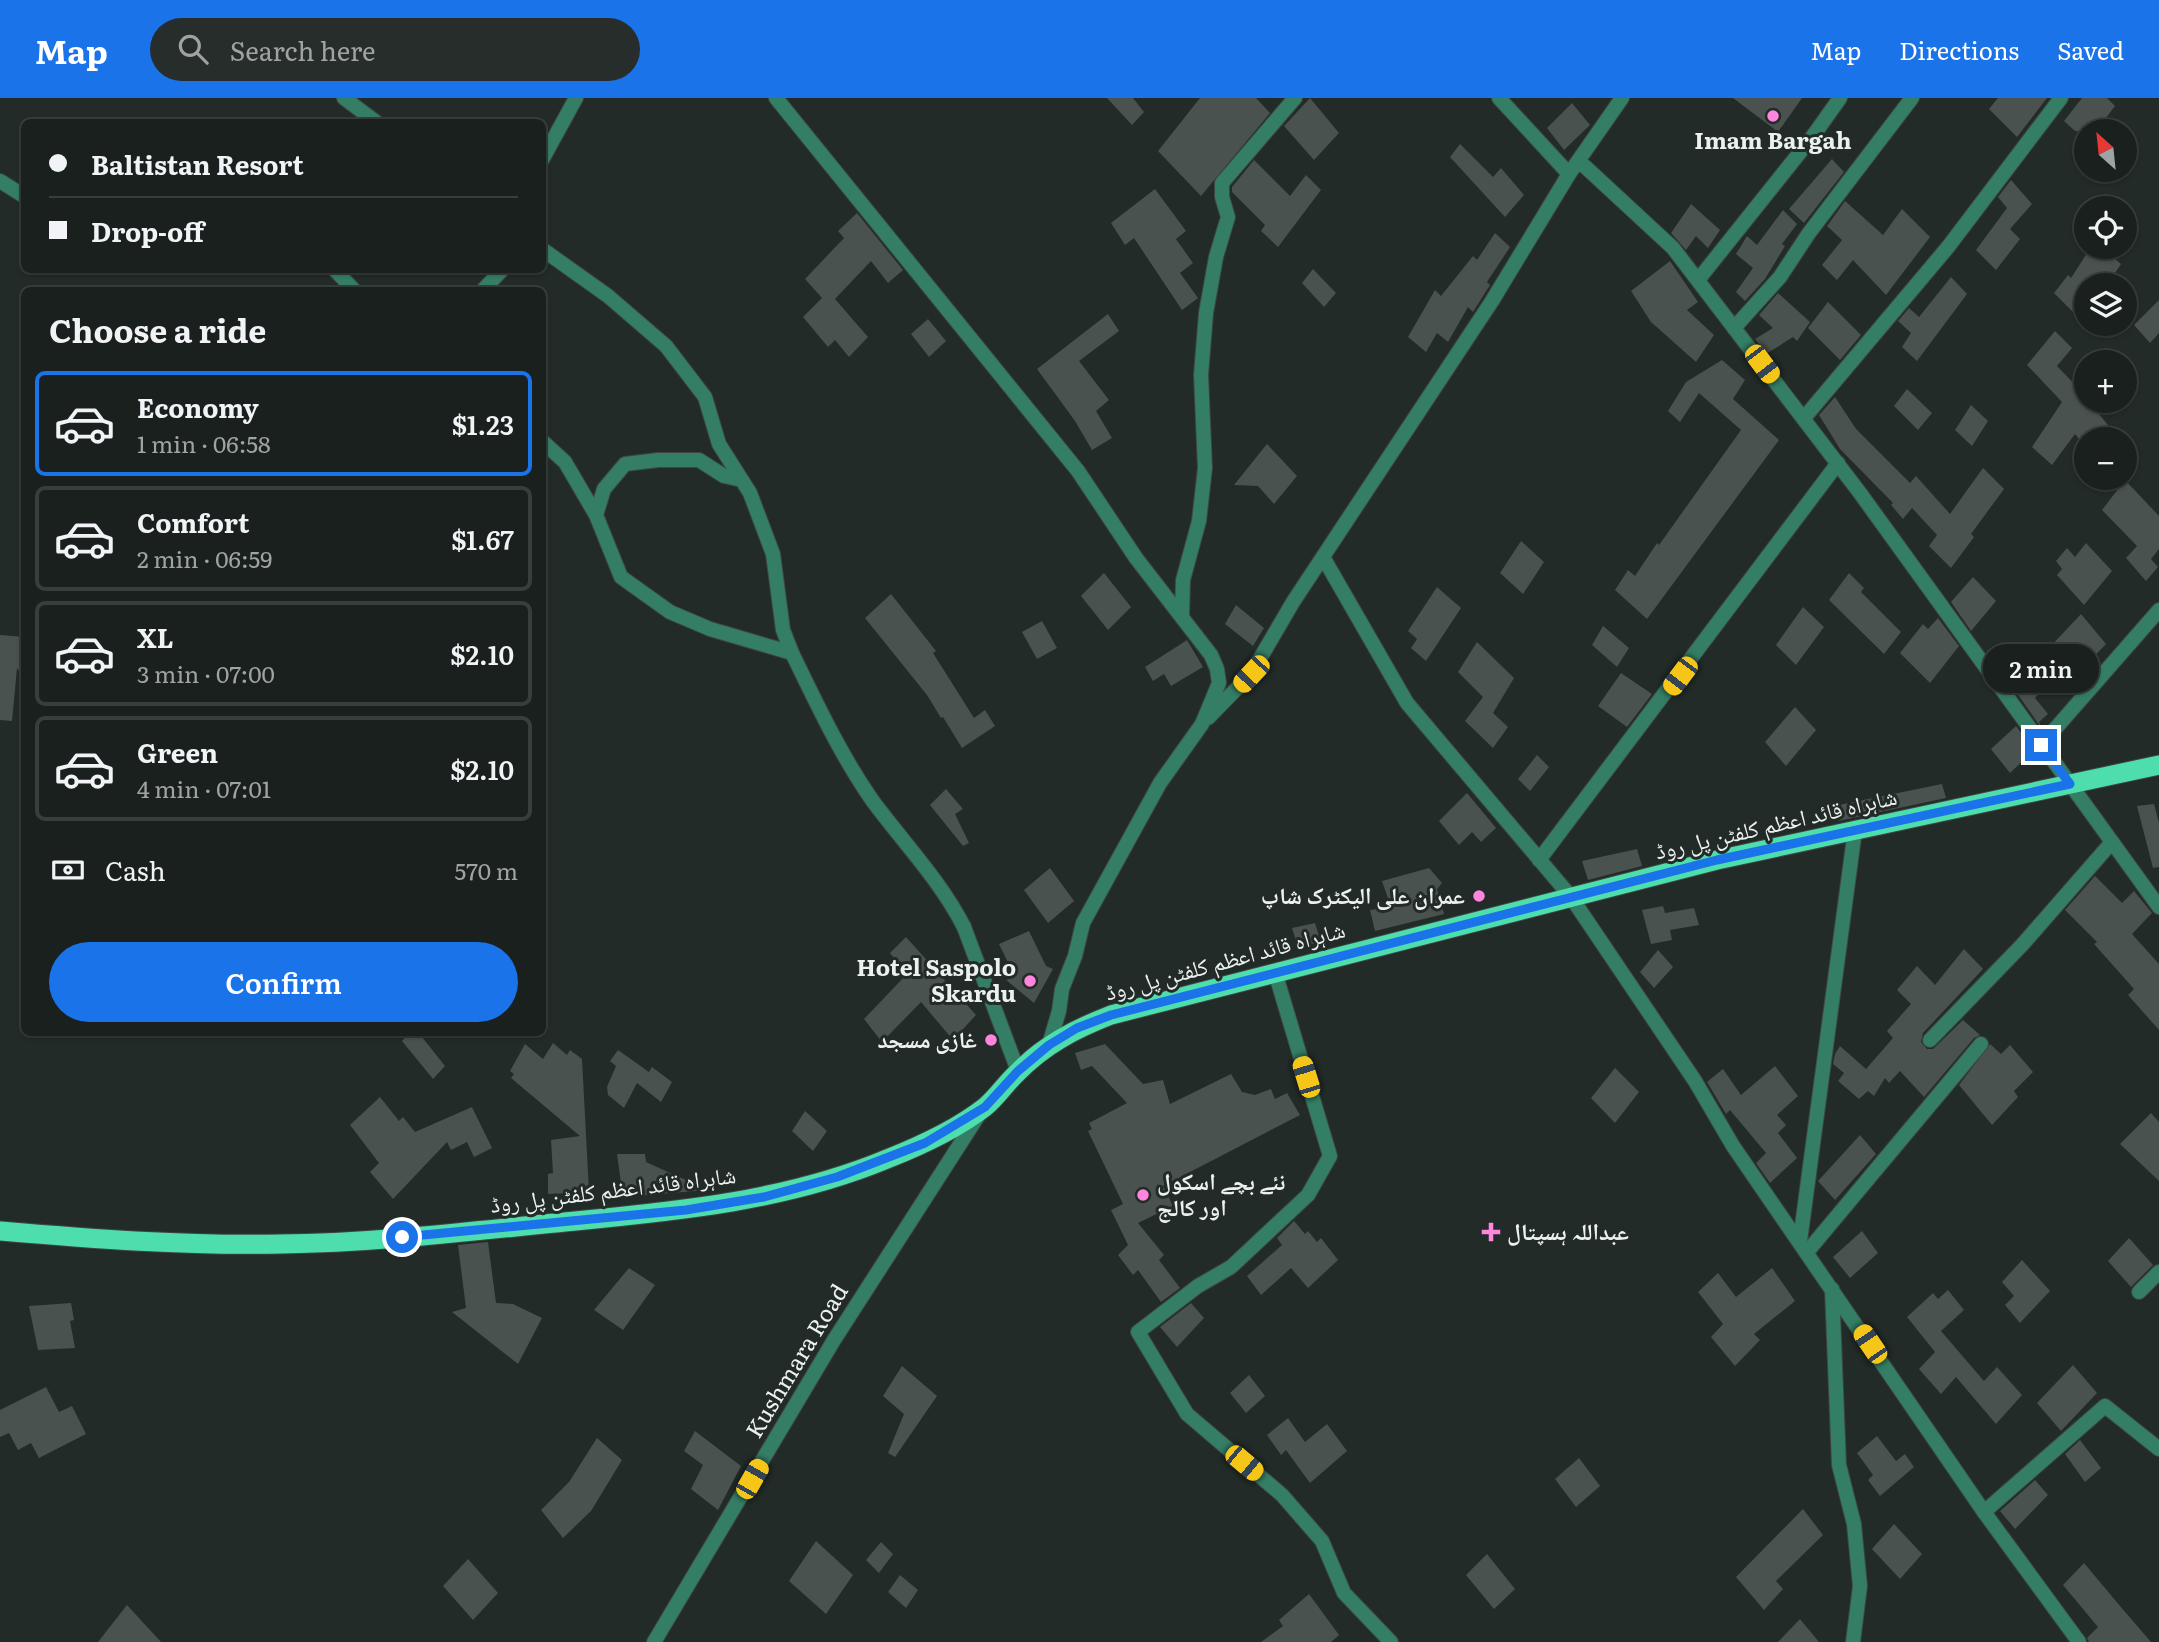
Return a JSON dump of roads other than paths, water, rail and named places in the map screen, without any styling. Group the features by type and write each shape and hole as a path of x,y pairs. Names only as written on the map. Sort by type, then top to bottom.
{"highway":[{"name":"شاہراہ قائد اعظم کلفٹن پل روڈ","path":"0,1231 96,1239 282,1244 427,1236 686,1210 764,1197 884,1161 925,1143 985,1107 1018,1071 1049,1045 1077,1028 1111,1015 1717,860 2159,765"}],"street":[{"path":"344,98 372,119"},
{"path":"546,153 576,98"},
{"path":"776,98 1078,471 1136,558 1211,655 1219,682 1202,724"},
{"path":"1182,616 1183,580 1199,521 1205,468 1201,375 1206,313 1216,257 1228,217 1222,197 1222,183 1294,98"},
{"path":"1499,98 1569,174"},
{"path":"1049,1045 1062,989 1075,956 1083,923 1160,783 1202,724 1251,674 1323,557 1492,301 1611,105 1622,98"},
{"path":"1698,280 1840,98"},
{"path":"1734,328 1780,277 1809,233 1912,98"},
{"path":"1804,418 1956,237 2061,98"},
{"path":"1579,161 1673,248 1698,280 1838,463 2159,907"},
{"path":"0,181 21,193"},
{"path":"546,252 608,296 666,346 705,397 719,444 750,493 772,554 783,630 792,653 825,720 872,799 918,855 964,927 1018,1071"},
{"path":"338,273 351,287"},
{"path":"486,287 499,273"},
{"path":"546,445 565,462 596,515 621,577 680,616 792,653"},
{"path":"596,515 604,489 625,464 658,460 699,460 724,476 742,480"},
{"path":"1539,860 1838,463"},
{"path":"1323,557 1407,704 1571,897 1695,1081 1733,1146 1984,1512 2079,1642"},
{"path":"2041,745 2159,610"},
{"path":"1803,1246 1855,830"},
{"path":"1930,1040 2022,945 2112,842"},
{"path":"1275,972 1330,1156 1308,1195 1231,1267 1198,1286 1138,1332 1186,1414 1282,1495 1322,1541 1344,1593 1391,1642"},
{"path":"1803,1246 1981,1044"},
{"name":"Kushmara Road","path":"654,1642 834,1340 985,1107"},
{"path":"2139,1292 2159,1272"},
{"path":"1832,1289 1839,1465 1854,1524 1860,1586 1853,1642"},
{"path":"1984,1512 2105,1406 2159,1449"}],"place":[{"name":"Imam Bargah","path":"1773,116"},
{"name":"عمران علی الیکٹرک شاپ","path":"1479,896"},
{"name":"Hotel Saspolo Skardu","path":"1030,981"},
{"name":"غازی مسجد","path":"991,1040"},
{"name":"نئے بچے اسکول اور کالج","path":"1143,1195"},
{"name":"عبداللہ ہسپتال","path":"1491,1232"}]}
